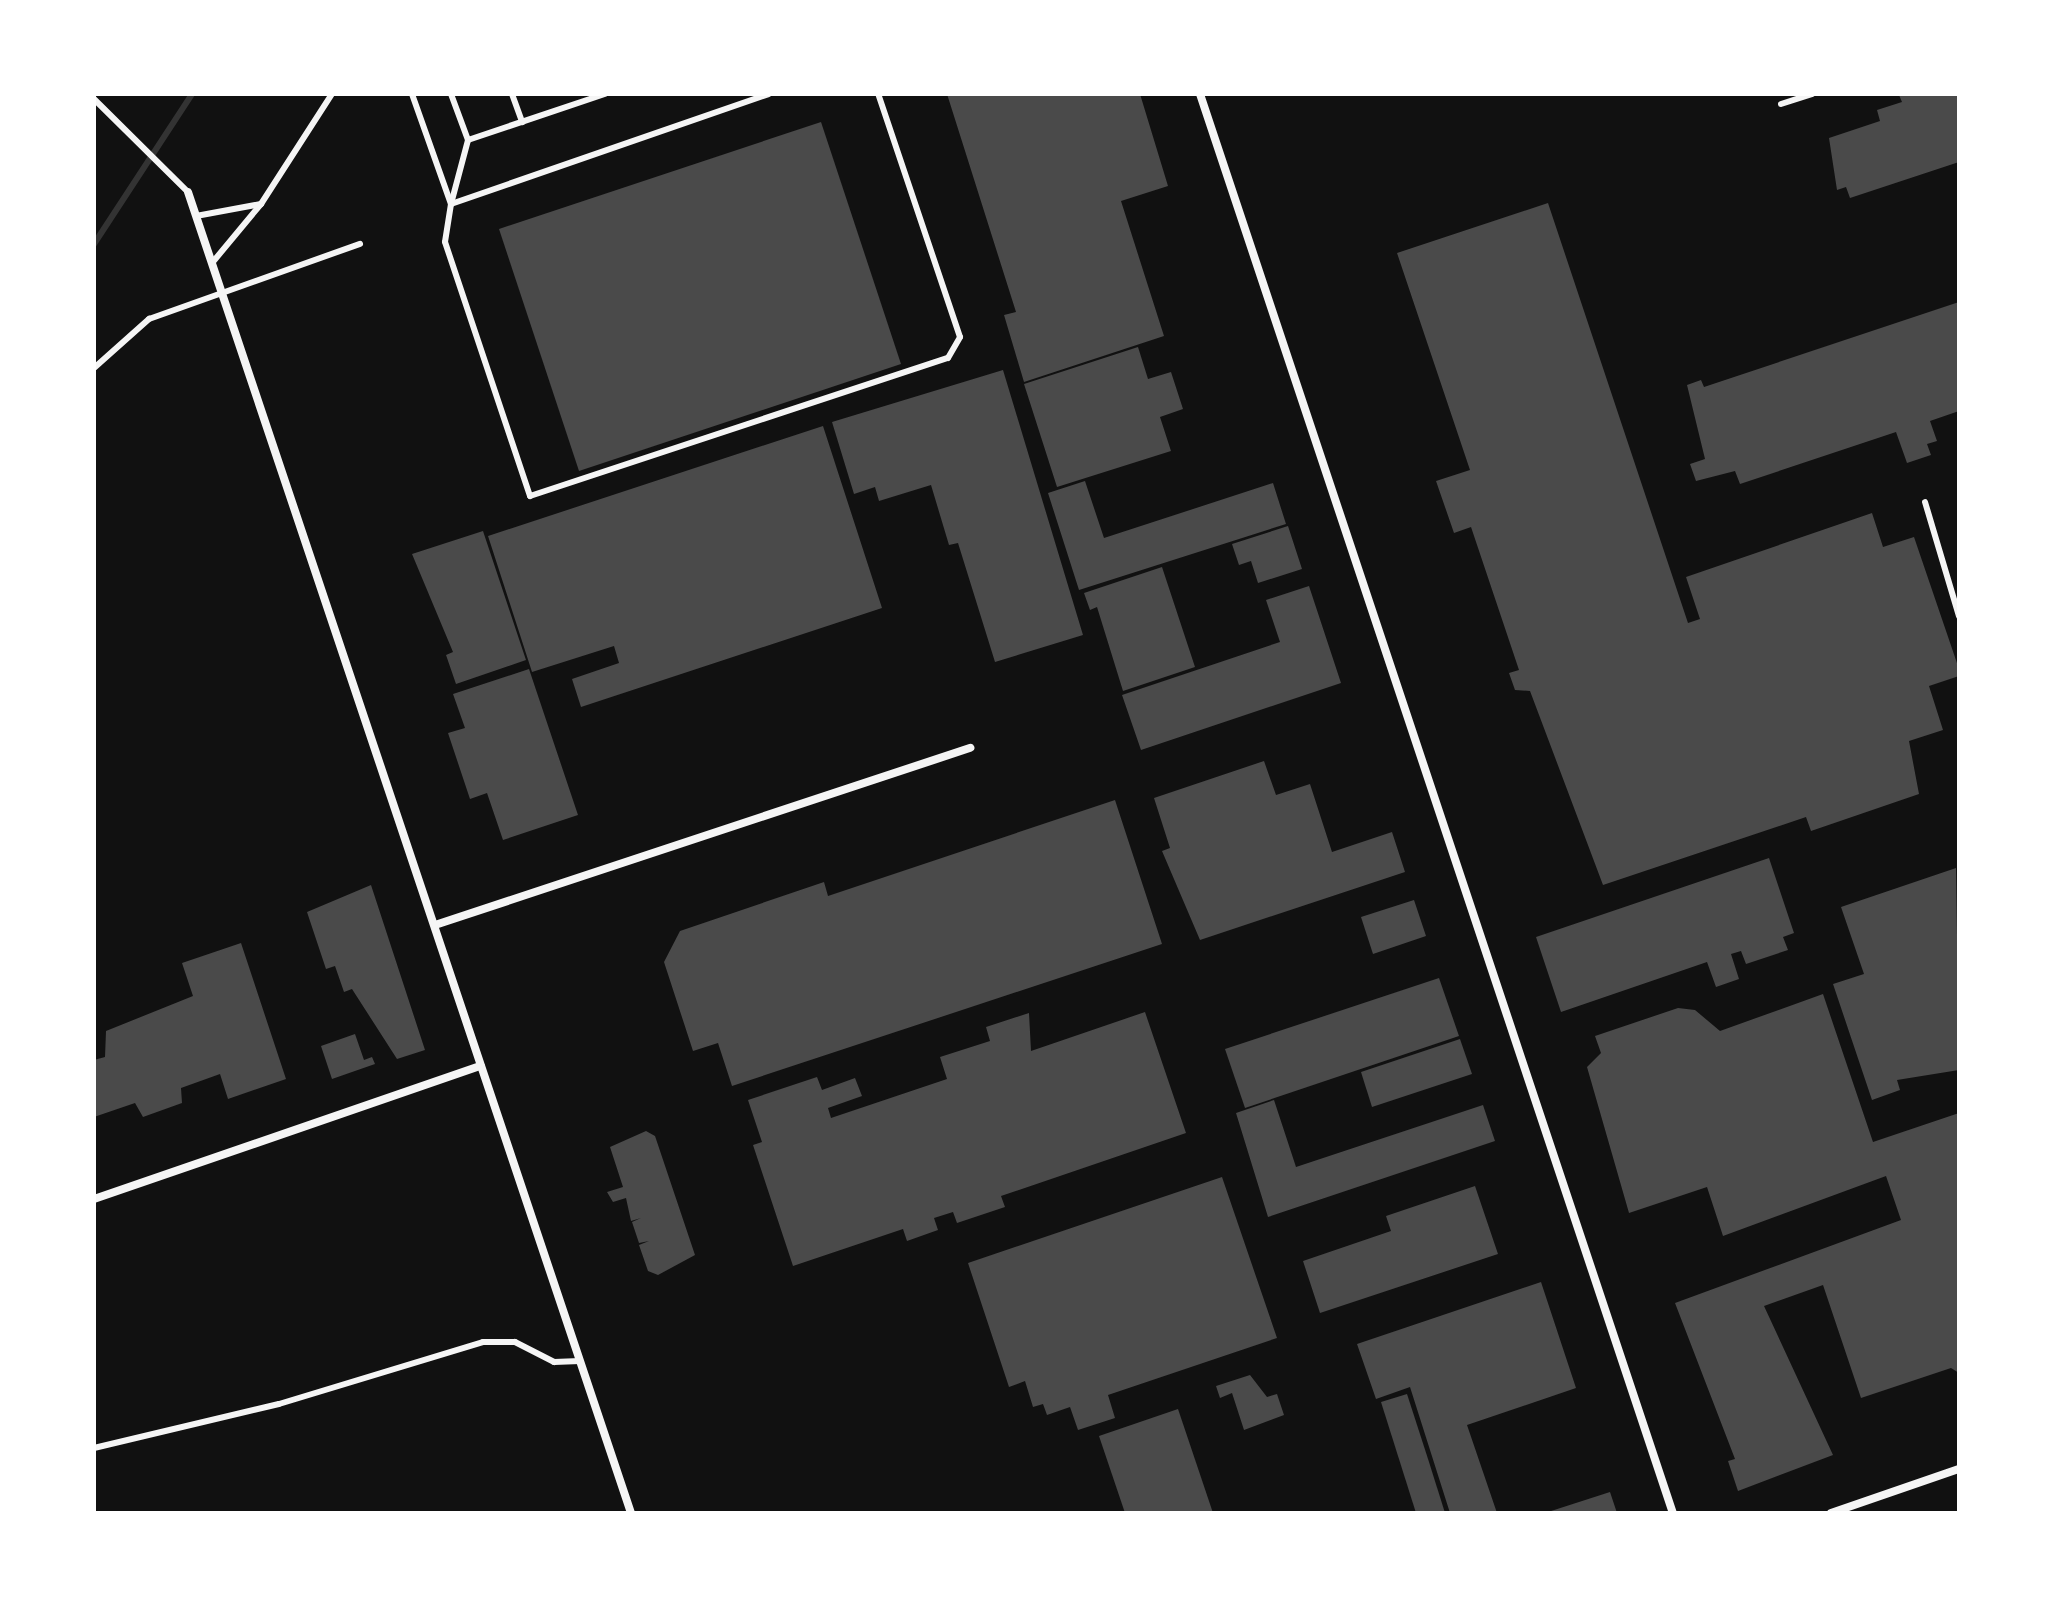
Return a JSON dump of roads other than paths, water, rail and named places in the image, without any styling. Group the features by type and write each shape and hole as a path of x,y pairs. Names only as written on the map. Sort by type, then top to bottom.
{"street":[{"path":"1200,94 1673,1513"},
{"path":"188,192 631,1513"},
{"path":"435,925 970,748"},
{"path":"94,1199 481,1066"},
{"path":"1831,1513 1959,1469"}],"lane":[{"path":"212,263 261,204 332,94"},
{"path":"412,94 451,204"},
{"path":"451,94 468,140 451,204 445,242 530,496 948,358 960,337 878,94"},
{"path":"512,94 522,122"},
{"path":"468,140 605,94"},
{"path":"451,204 769,94"},
{"path":"1781,104 1812,94"},
{"path":"94,99 188,192"},
{"path":"196,216 261,204"},
{"path":"94,368 149,319 360,244"},
{"path":"1925,502 1959,616"},
{"path":"94,1448 279,1404 483,1342 515,1342 554,1362 580,1361"}],"waterway":[{"path":"94,244 192,94"}]}
